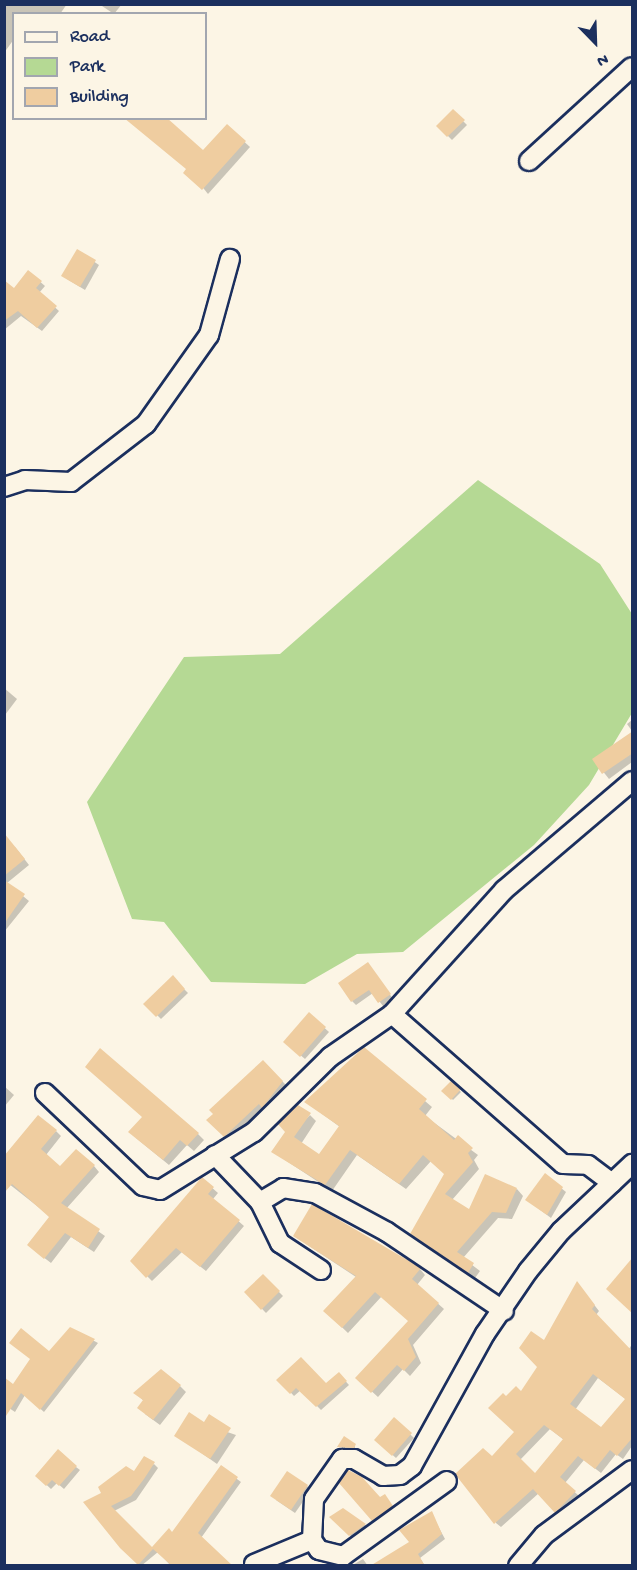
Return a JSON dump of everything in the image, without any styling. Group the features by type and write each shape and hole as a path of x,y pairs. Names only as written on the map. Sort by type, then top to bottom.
{"street":[{"path":"529,161 633,67"},
{"path":"4,487 25,480 71,482 146,424 209,335 230,259"},
{"path":"45,1093 152,1190 254,1132 330,1057 392,1014 504,890 633,781"},
{"path":"392,1014 563,1164 588,1165 612,1183"},
{"path":"215,1155 260,1202 280,1243 321,1270"},
{"path":"447,1481 343,1556 319,1550 312,1540 314,1498 328,1473 342,1459 354,1459 383,1476 400,1475 412,1466 504,1311 561,1231 633,1164"},
{"path":"260,1202 283,1188 315,1193 387,1232 504,1311"},
{"path":"518,1566 544,1535 633,1470"},
{"path":"254,1564 312,1540"}],"green space":[{"path":"478,480 600,564 632,614 632,713 589,785 534,845 403,952 357,954 305,984 211,982 164,922 132,919 87,802 184,657 280,654"}],"building":[{"path":"453,109 465,120 447,137 436,126"},
{"path":"126,120 169,120 203,150 227,124 246,141 202,190 183,173 186,169"},
{"path":"77,249 96,260 80,287 61,276"},
{"path":"28,270 42,281 36,288 57,306 37,328 18,311 4,321 4,280 14,288"},
{"path":"633,731 633,753 602,774 592,759"},
{"path":"4,833 25,859 4,876"},
{"path":"4,880 25,894 4,924"},
{"path":"368,962 391,994 378,1003 369,990 351,1002 338,983"},
{"path":"173,975 185,989 156,1017 143,1004"},
{"path":"309,1012 326,1027 300,1057 283,1042"},
{"path":"364,1047 427,1099 419,1109 454,1140 458,1135 473,1148 468,1153 473,1162 445,1194 469,1209 485,1174 517,1188 506,1213 492,1212 457,1252 474,1263 468,1273 410,1234 444,1174 423,1155 399,1184 350,1150 325,1185 271,1152 285,1132 278,1124 298,1105 311,1113 294,1137 319,1154 339,1126 304,1102"},
{"path":"100,1048 199,1133 187,1146 180,1140 163,1160 128,1132 142,1117 85,1067"},
{"path":"263,1060 283,1081 262,1108 259,1104 224,1137 206,1120 213,1114 209,1110"},
{"path":"451,1081 461,1089 451,1100 441,1091"},
{"path":"38,1115 57,1130 41,1149 60,1166 76,1149 95,1165 61,1203 100,1229 88,1248 65,1233 44,1259 27,1245 49,1217 12,1184 4,1193 4,1156"},
{"path":"545,1173 563,1187 547,1215 525,1200"},
{"path":"202,1177 214,1187 208,1194 240,1220 200,1267 176,1248 146,1278 130,1261"},
{"path":"312,1204 421,1268 412,1279 439,1303 408,1339 416,1357 404,1371 397,1365 371,1393 355,1378 408,1321 375,1292 342,1328 323,1311 356,1276 293,1236"},
{"path":"633,1257 633,1314 606,1289"},
{"path":"263,1274 280,1291 261,1310 244,1292"},
{"path":"577,1281 595,1305 592,1309 633,1352 633,1437 617,1456 610,1450 595,1469 578,1456 560,1477 576,1491 555,1513 533,1489 494,1524 455,1474 483,1448 492,1456 514,1432 488,1408 503,1393 506,1396 516,1386 521,1391 537,1367 519,1348 531,1331 544,1340","holes":["593,1374 625,1399 601,1427 570,1404","544,1425 563,1439 535,1473 516,1454"]},
{"path":"70,1327 95,1339 40,1410 21,1393 4,1419 4,1377 13,1384 30,1359 9,1343 21,1328 49,1351"},
{"path":"301,1357 326,1383 339,1372 347,1381 316,1407 296,1388 290,1394 276,1380"},
{"path":"161,1369 181,1385 153,1420 137,1408 143,1400 133,1393"},
{"path":"189,1412 204,1422 209,1414 231,1428 210,1459 174,1436"},
{"path":"394,1417 412,1433 392,1456 374,1440"},
{"path":"344,1436 356,1444 354,1448 337,1447"},
{"path":"58,1449 77,1466 59,1486 52,1480 46,1486 35,1476"},
{"path":"144,1456 155,1462 144,1479 131,1496 111,1506 152,1547 169,1528 172,1532 221,1465 238,1477 198,1533 233,1566 172,1566 153,1549 138,1565 120,1548 83,1502 101,1493 98,1487 126,1466 134,1471"},
{"path":"348,1470 362,1477 380,1497 385,1494 393,1506 372,1521 339,1483"},
{"path":"287,1471 308,1485 291,1510 270,1496"},
{"path":"343,1508 366,1524 349,1536 329,1517"},
{"path":"432,1511 442,1534 418,1554 425,1566 370,1566 409,1542 399,1530"}]}
